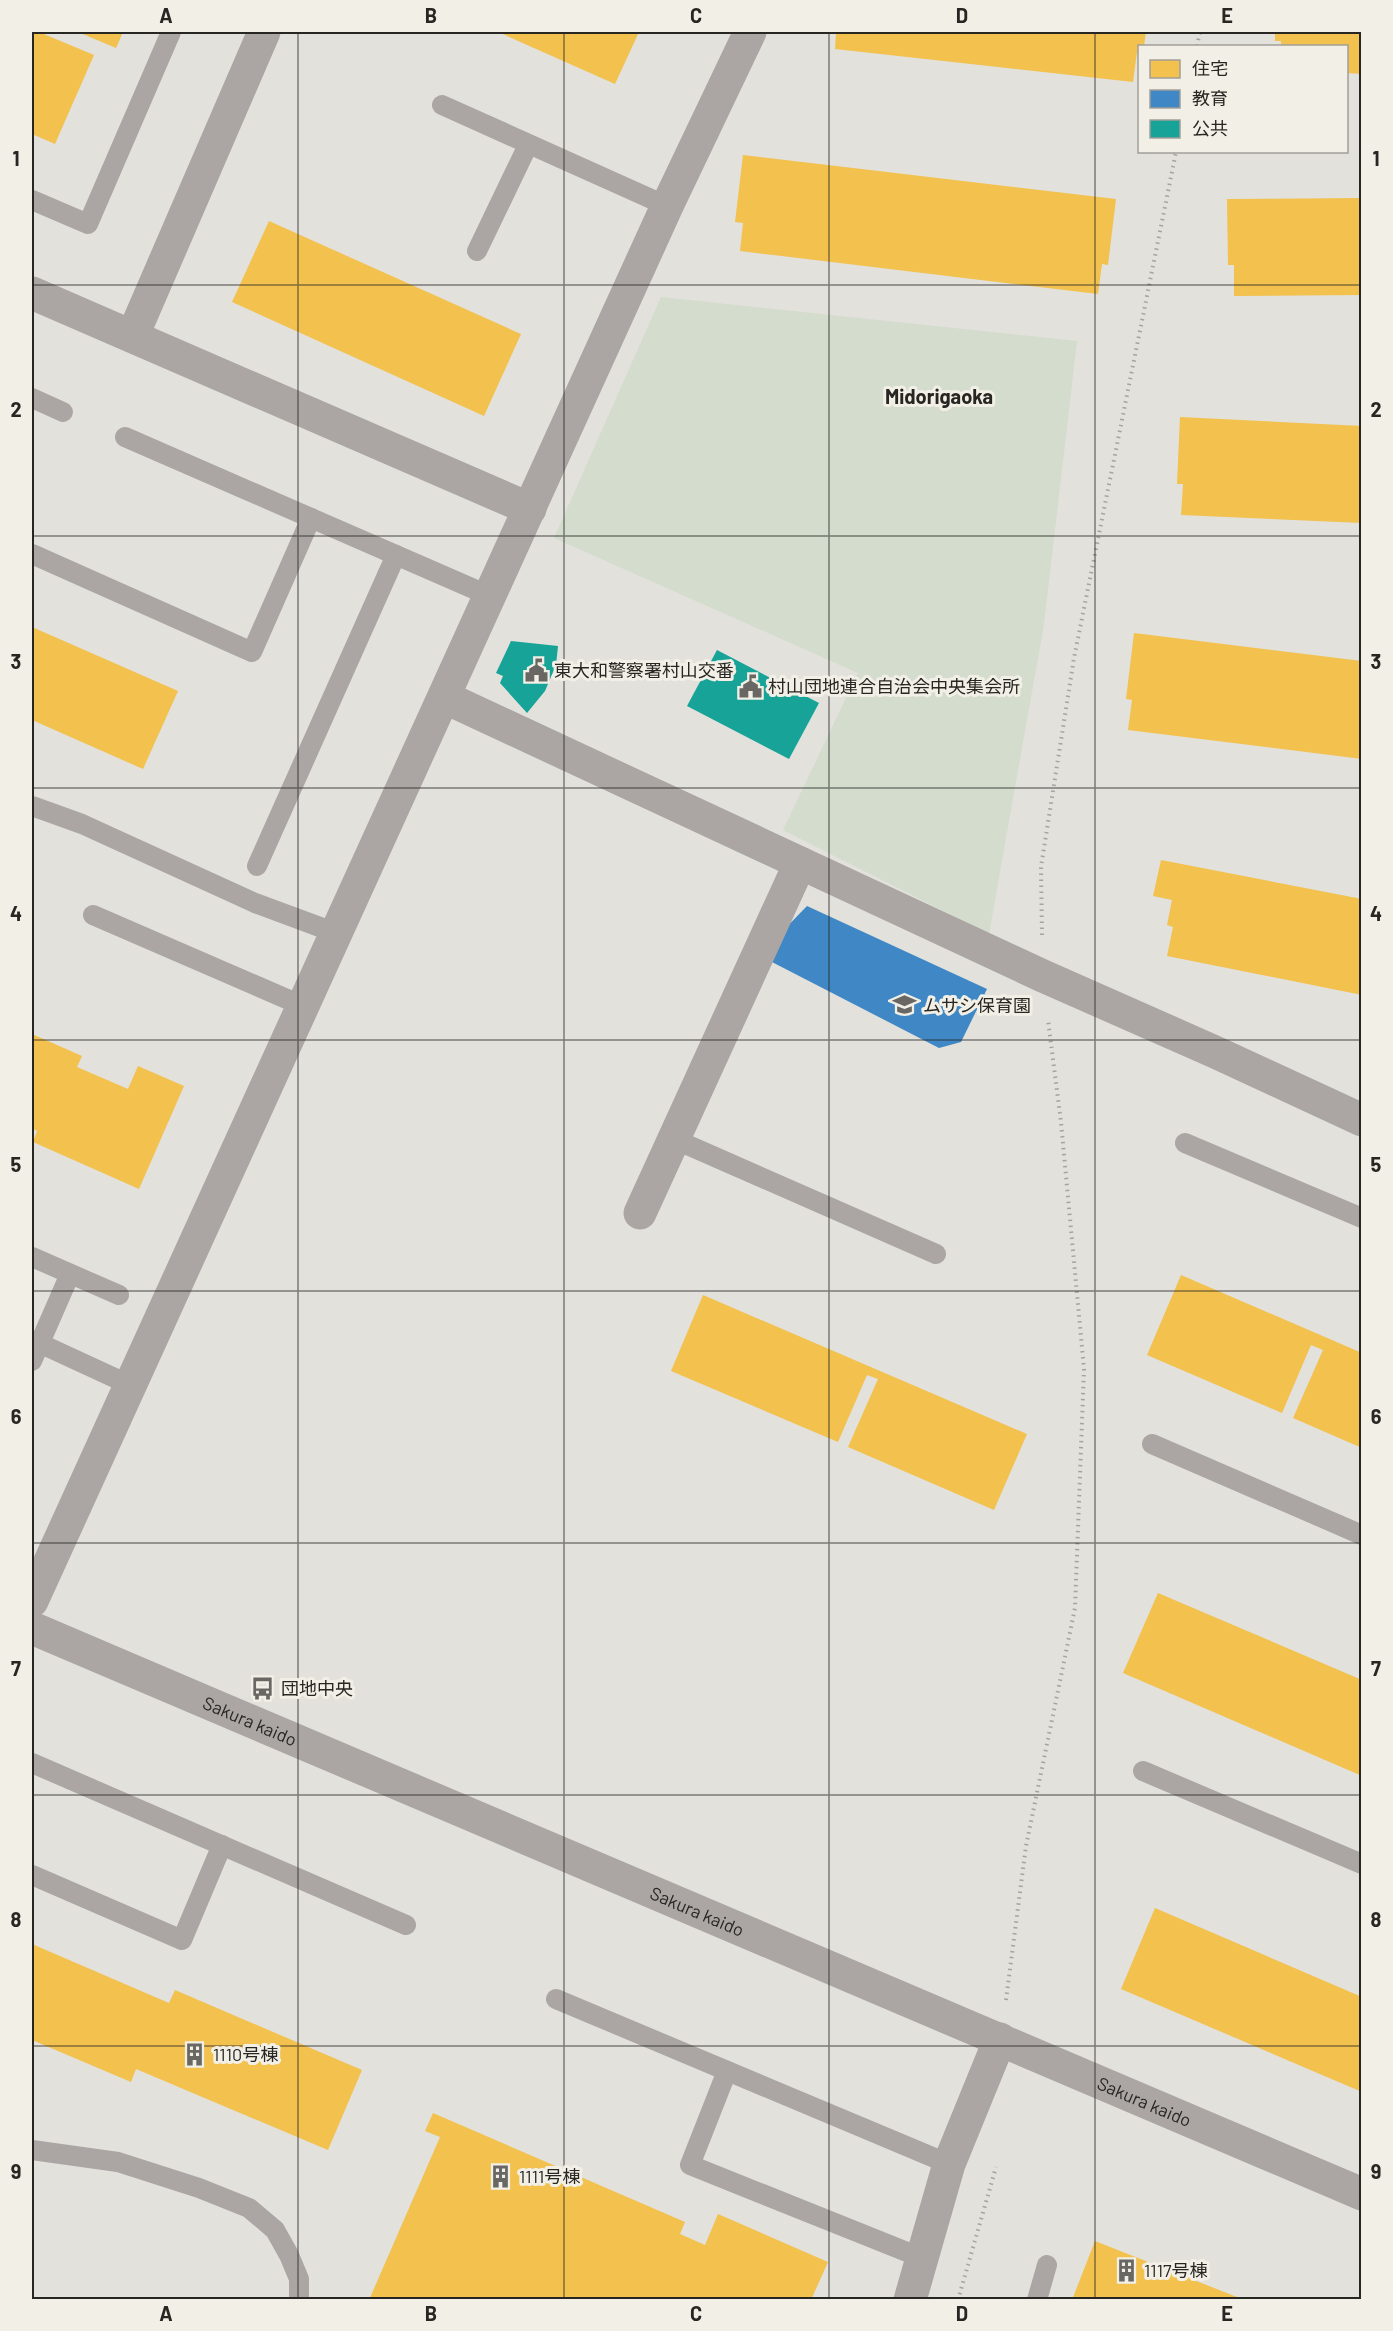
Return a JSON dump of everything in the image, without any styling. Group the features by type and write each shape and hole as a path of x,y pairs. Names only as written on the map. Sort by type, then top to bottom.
{"street":[{"path":"133,335 264,32"},
{"path":"32,1601 668,206 750,32"},
{"path":"32,293 530,509"},
{"path":"444,697 1043,976 1362,1120"},
{"path":"640,1213 800,863"},
{"name":"Sakura kaido","path":"32,1628 1362,2194"},
{"path":"910,2300 949,2164 1000,2039"}],"lane":[{"path":"32,200 88,224 171,32"},
{"path":"442,105 668,206"},
{"path":"477,251 528,145"},
{"path":"32,398 63,412"},
{"path":"126,437 490,596"},
{"path":"32,554 252,652 310,518"},
{"path":"257,866 396,555"},
{"path":"32,806 82,825 255,903 336,933"},
{"path":"93,915 303,1006"},
{"path":"674,1139 936,1254"},
{"path":"1185,1143 1362,1218"},
{"path":"32,1257 119,1295"},
{"path":"70,1274 35,1353 130,1385"},
{"path":"1152,1444 1362,1535"},
{"path":"32,1763 406,1925"},
{"path":"1143,1771 1362,1864"},
{"path":"32,1875 182,1940 222,1845"},
{"path":"556,1999 949,2164"},
{"path":"727,2071 690,2165 922,2258"},
{"path":"32,2150 118,2162 199,2188 249,2208 275,2230 289,2255 299,2279 299,2300"},
{"path":"1037,2300 1047,2265"}],"path":[{"path":"1000,2039 1026,1846 1075,1608 1084,1369 1061,1122 1043,976 1041,867 1074,658 1176,153"},
{"path":"958,2300 996,2167"}],"green space":[{"path":"661,297 1077,341 1044,624 989,934 783,830 858,673 554,538"}],"building: 住宅":[{"path":"32,32 39,32 94,55 55,144 32,134"},
{"path":"78,32 123,32 116,48"},
{"path":"498,32 639,32 615,84"},
{"path":"836,32 1146,32 1144,45 1138,45 1133,82 835,49"},
{"path":"1275,32 1362,32 1362,74 1348,73 1348,45 1281,45 1281,41 1275,41"},
{"path":"743,155 1116,199 1108,265 1102,264 1098,294 740,251 743,223 735,222"},
{"path":"1362,198 1362,295 1234,296 1234,265 1228,265 1227,199"},
{"path":"269,221 521,334 484,416 232,302"},
{"path":"1180,417 1362,426 1362,523 1181,515 1183,484 1177,484"},
{"path":"32,627 178,691 143,769 32,720"},
{"path":"1134,633 1362,661 1362,759 1128,730 1132,700 1126,699"},
{"path":"1161,860 1362,899 1362,995 1167,956 1173,927 1167,925 1172,900 1153,896"},
{"path":"32,1034 82,1056 77,1067 128,1089 138,1066 184,1086 139,1189 33,1142 37,1131 32,1128"},
{"path":"1181,1275 1362,1353 1362,1448 1293,1418 1323,1350 1311,1345 1282,1413 1147,1355"},
{"path":"703,1295 1027,1434 994,1510 848,1447 878,1379 867,1375 838,1442 671,1371"},
{"path":"1158,1593 1362,1680 1362,1776 1123,1673"},
{"path":"1155,1908 1362,1997 1362,2092 1121,1989"},
{"name":"1110号棟","path":"32,1944 169,2003 175,1990 362,2070 328,2150 136,2069 131,2082 32,2040"},
{"name":"1111号棟","path":"433,2113 685,2222 680,2234 705,2245 718,2214 828,2262 811,2300 369,2300 440,2137 425,2131"},
{"name":"1117号棟","path":"1095,2241 1242,2299 1242,2300 1072,2300"}],"building: 教育":[{"path":"807,906 987,989 961,1042 939,1048 770,961 774,940"}],"building: 公共":[{"path":"511,641 558,646 556,665 545,691 527,713 500,683 503,676 496,673"},
{"path":"717,650 819,703 789,759 687,706"}],"place":[{"name":"東大和警察署村山交番","path":"536,670"},
{"name":"村山団地連合自治会中央集会所","path":"750,686"},
{"name":"ムサシ保育園","path":"905,1005"},
{"name":"団地中央","path":"263,1688"},
{"name":"1110号棟","path":"195,2054"},
{"name":"1111号棟","path":"501,2176"},
{"name":"1117号棟","path":"1126,2270"}],"district":[{"name":"Midorigaoka","path":"939,396"}]}
